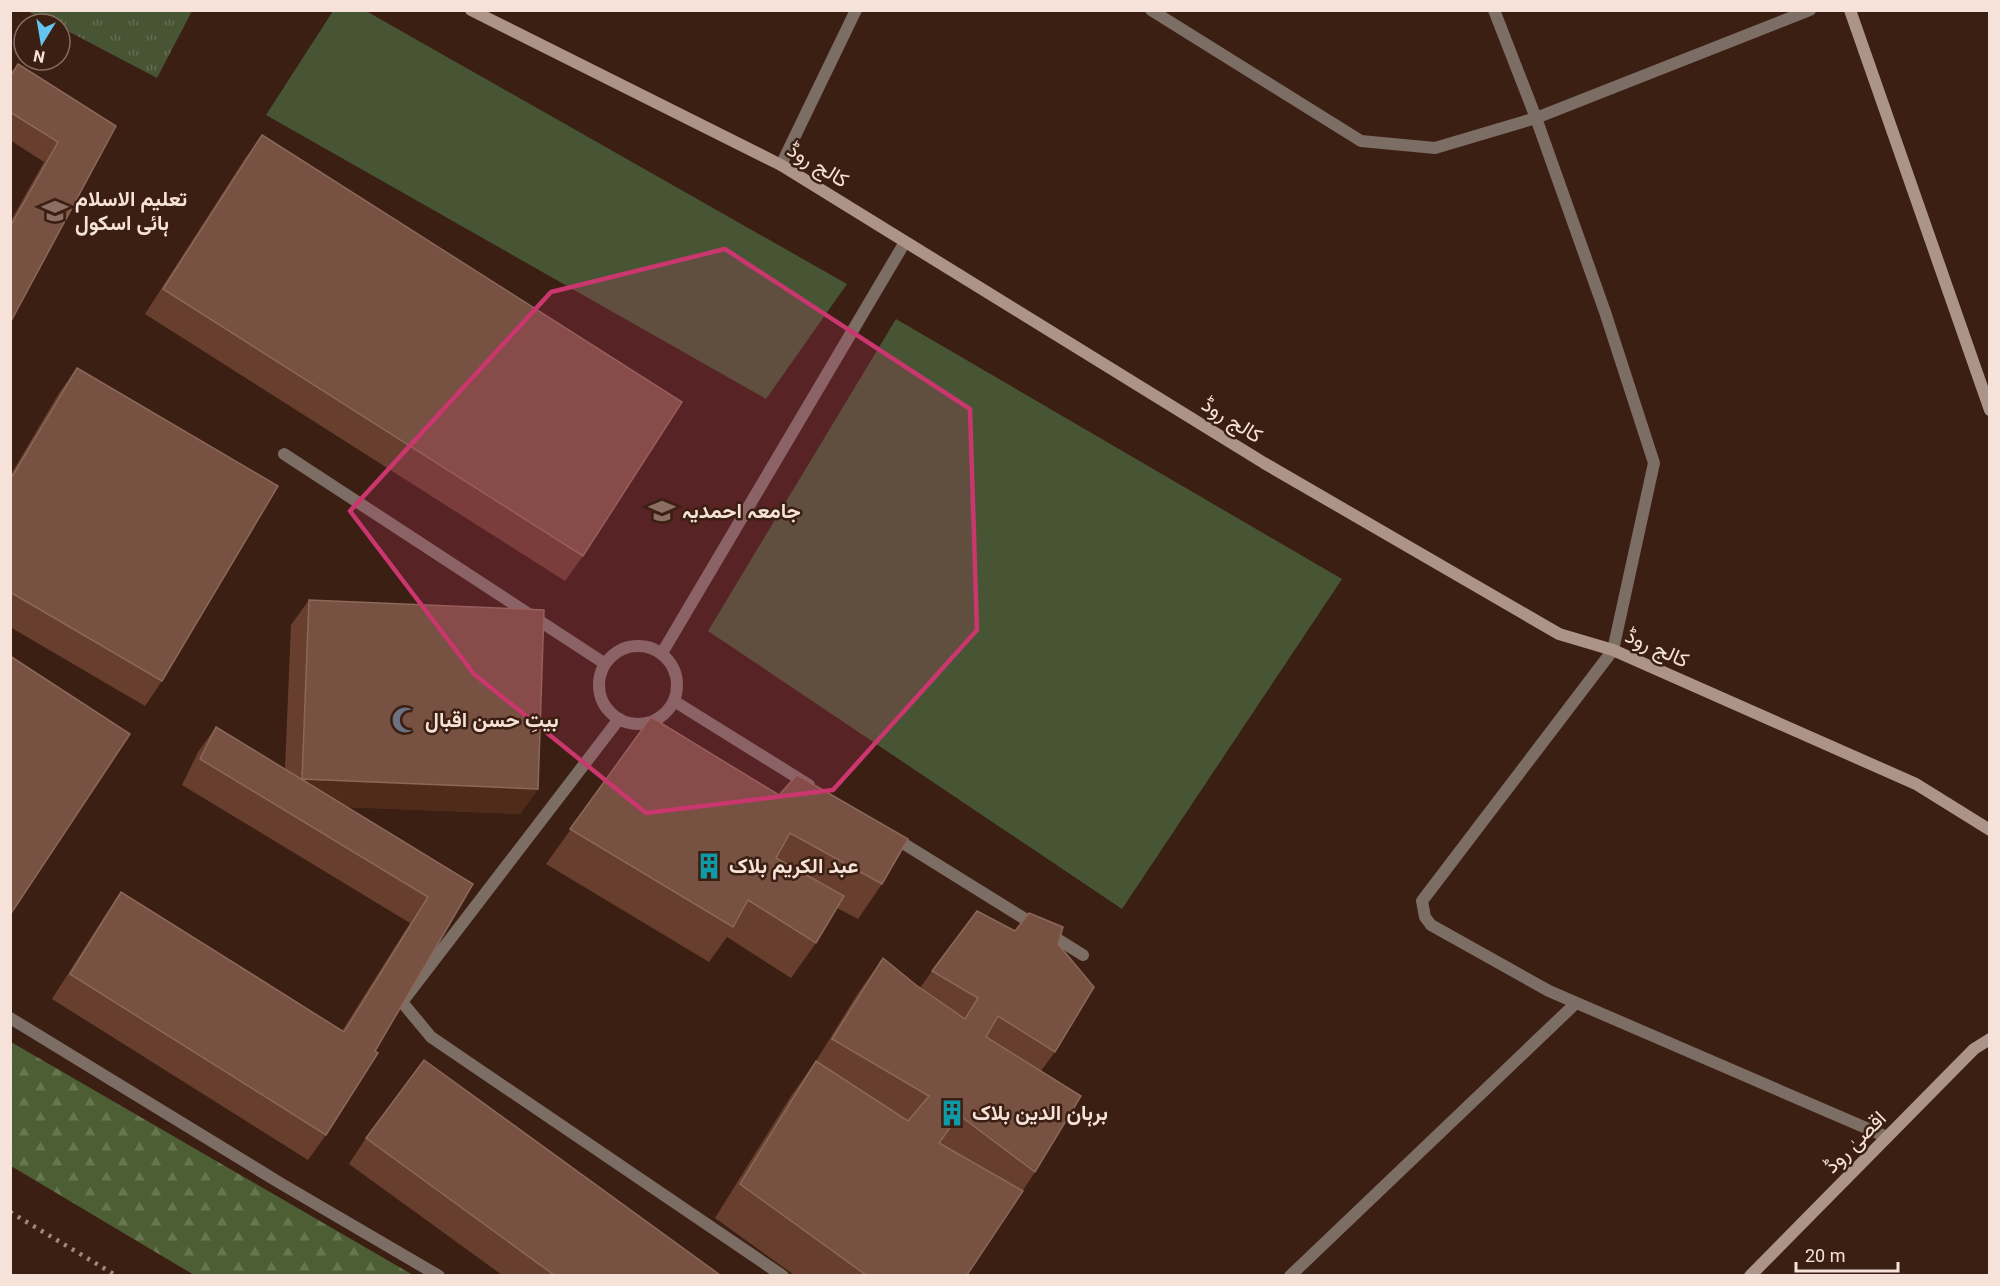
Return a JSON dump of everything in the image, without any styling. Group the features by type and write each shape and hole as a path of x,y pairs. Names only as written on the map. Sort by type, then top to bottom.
{"main road":[{"name":"کالج روڈ","path":"471,10 781,165 1264,463 1559,633 1613,650 1916,784 1989,830"},
{"path":"1850,10 1989,410"},
{"name":"اقصیٰ روڈ","path":"1750,1275 1974,1049 1989,1039"}],"street":[{"path":"781,165 856,10"},
{"path":"1150,10 1361,141 1436,148 1536,118 1810,10"},
{"path":"1494,10 1536,118 1605,312 1654,463 1613,650 1422,901 1425,917 1431,925 1549,991 1887,1137"},
{"path":"662,653 905,242"},
{"path":"284,454 604,663"},
{"path":"637,645 650,647 662,653 671,663 676,675 677,688 674,701 667,711 644,724 619,719 608,711 602,700 599,681 604,663 624,648 637,645"},
{"path":"674,701 824,794"},
{"path":"619,719 402,1002 431,1037 783,1275"},
{"path":"883,831 1083,955"},
{"path":"1290,1275 1576,1003"},
{"path":"10,1018 280,1183 439,1275"}],"highlighted area":[{"path":"725,249 970,409 977,630 833,790 646,813 474,674 350,511 551,292"}],"green space":[{"path":"27,11 192,11 157,78 72,33 72,12"},
{"path":"333,11 366,11 847,284 766,399 266,115"},
{"path":"896,319 1342,579 1122,909 708,631"},
{"path":"11,1042 413,1275 194,1275 11,1166"}],"building":[{"path":"13,72 31,72 116,126 10,323 10,227 58,142 10,112 10,77"},
{"path":"262,135 682,402 583,556 163,289"},
{"path":"77,368 278,486 162,681 10,592 10,480"},
{"name":"بیتِ حسن اقبال","path":"309,600 544,610 538,789 302,779"},
{"path":"10,656 130,734 10,915"},
{"path":"651,717 779,795 797,775 908,839 882,884 790,833 776,858 844,896 816,943 748,900 733,927 570,829"},
{"path":"216,727 473,884 375,1051 378,1053 326,1135 70,974 121,892 344,1032 428,897 200,759"},
{"name":"برہان الدین بلاک","path":"977,911 1015,931 1029,913 1063,927 1058,944 1094,987 1055,1052 998,1016 986,1037 1081,1096 1035,1172 959,1115 939,1143 1023,1191 967,1275 866,1275 740,1184 816,1061 908,1121 929,1096 832,1039 883,958 916,985 965,1019 978,998 932,971"},
{"path":"424,1060 720,1275 554,1275 366,1138"}],"railway":[{"path":"10,1212 117,1276"}],"place":[{"name":"تعلیم الاسلام ہائی اسکول","path":"55,211"},
{"name":"جامعہ احمدیہ","path":"662,511"},
{"name":"بیتِ حسن اقبال","path":"405,720"},
{"name":"عبد الکریم بلاک","path":"709,866"},
{"name":"برہان الدین بلاک","path":"952,1113"}]}
